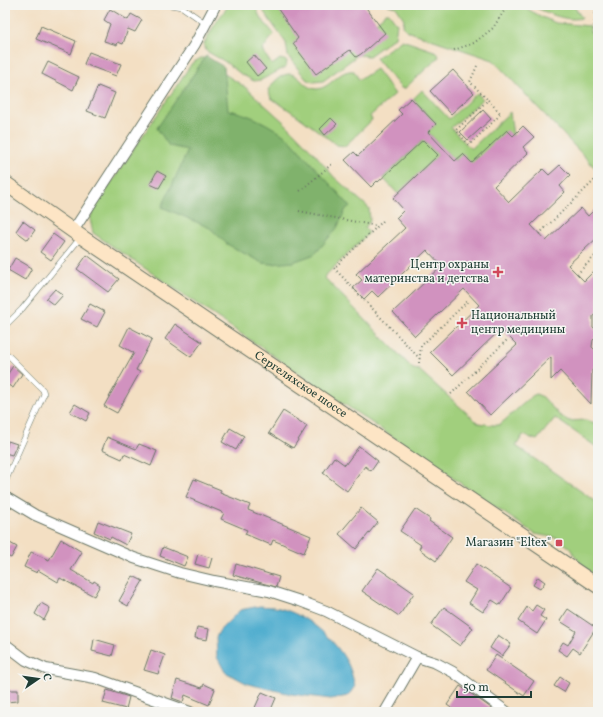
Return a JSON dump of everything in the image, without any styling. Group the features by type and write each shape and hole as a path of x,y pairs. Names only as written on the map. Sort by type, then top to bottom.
{"main road":[{"name":"Сергеляхское шоссе","path":"5,183 77,234 598,586"}],"street":[{"path":"77,234 195,44 215,6"},
{"path":"5,498 35,515 134,558 180,573 269,591 326,611 417,657 436,663 453,672 507,712"},
{"path":"5,644 26,660 46,668 95,678 190,712"},
{"path":"385,712 417,657"}],"lane":[{"path":"170,5 182,7 205,23"},
{"path":"5,326 22,309 77,234"},
{"path":"5,352 42,390 44,394 5,482"}],"path":[{"path":"454,50 474,43 493,28 508,5"},
{"path":"594,30 596,5"},
{"path":"477,66 470,82 488,100 501,114 470,145 456,130 488,100"},
{"path":"300,190 333,163"},
{"path":"539,234 598,177"},
{"path":"299,211 378,226"},
{"path":"383,221 334,268 420,359"},
{"path":"577,274 598,253"},
{"path":"419,363 421,346 469,300"},
{"path":"451,394 507,340"}],"green space":[{"path":"229,5 259,5 257,10 260,17 274,34 262,50 272,65 280,59 287,61 286,67 261,80 254,81 206,51 204,44 216,22"},
{"path":"265,5 363,5 376,22 386,13 389,13 397,24 395,37 369,56 358,55 323,81 313,82 306,79 288,56 286,43 264,12"},
{"path":"388,5 520,5 556,23 590,26 590,32 598,34 598,171 493,60 407,31 403,26 404,19 396,7"},
{"path":"530,5 536,5 539,9 544,5 573,5 582,18 569,19 542,11"},
{"path":"402,40 437,52 439,57 404,89 401,88 376,58"},
{"path":"206,56 224,67 228,110 244,114 260,121 289,139 350,206 346,209 337,228 315,254 293,262 271,264 262,263 227,244 210,228 162,207 188,150 169,146 157,128"},
{"path":"201,58 206,58 223,73 245,87 287,125 315,154 334,177 369,208 370,221 365,228 369,233 324,277 413,369 419,370 478,423 499,425 536,394 543,397 559,415 569,421 586,420 598,424 598,448 555,418 537,440 523,435 516,446 598,503 598,577 583,567 568,546 557,538 535,534 93,233 90,219 94,208 192,63"},
{"path":"376,69 395,94 370,116 372,120 345,146 337,145 271,98 268,90 276,80 288,74 296,76 307,86 316,89 326,86 348,71 354,71 359,80"},
{"path":"422,90 449,119 477,93 483,99 451,128 471,149 510,112 513,136 464,171 467,158 463,154 455,161 428,132 436,124 413,99"},
{"path":"423,140 438,155 398,194 383,178"}],"water":[{"path":"260,606 277,607 289,611 309,622 327,636 341,653 351,671 355,686 348,696 331,699 291,694 248,684 225,672 217,657 216,637 220,630 240,610"}],"building":[{"path":"275,5 364,5 385,33 356,57 350,50 316,74 293,44 298,38"},
{"path":"110,9 128,20 131,14 142,20 135,32 128,29 123,44 118,42 117,45 104,41 110,24 104,20"},
{"path":"41,26 76,41 71,54 36,39"},
{"path":"89,52 121,64 116,76 84,64"},
{"path":"254,55 266,69 257,76 246,62"},
{"path":"48,62 79,77 73,90 42,74"},
{"path":"453,70 474,93 451,114 430,91"},
{"path":"98,86 115,93 105,118 87,111"},
{"path":"411,98 436,124 428,132 455,161 463,154 472,163 507,130 513,136 523,126 534,137 523,147 528,153 494,186 509,202 543,169 549,175 560,165 570,175 560,186 565,192 531,225 546,241 581,208 588,216 598,206 598,237 568,265 584,281 598,267 598,312 593,316 593,327 598,332 598,335 593,340 592,347 598,353 598,364 592,370 591,404 560,371 551,380 551,357 490,415 468,391 517,345 501,329 453,375 430,352 479,305 464,289 415,336 393,312 442,266 427,250 378,297 372,291 364,299 353,288 362,280 356,274 405,228 396,218 404,210 393,198 438,155 423,140 371,187 345,160 354,152 358,156 402,114 398,110"},
{"path":"483,110 491,119 468,140 460,132"},
{"path":"331,118 337,124 325,135 320,129"},
{"path":"157,171 166,176 159,188 150,184"},
{"path":"23,221 35,230 28,240 16,231"},
{"path":"53,234 64,242 51,260 40,252"},
{"path":"87,255 119,279 108,292 77,269"},
{"path":"15,258 32,268 25,280 8,270"},
{"path":"55,289 63,295 54,305 46,299"},
{"path":"90,304 105,312 97,327 81,319"},
{"path":"175,324 202,342 191,357 165,339"},
{"path":"129,327 152,339 136,370 140,372 117,413 104,406 134,353 120,345"},
{"path":"13,366 22,374 13,388 5,383 5,378"},
{"path":"75,404 90,413 86,421 70,412"},
{"path":"283,411 307,426 293,448 269,433"},
{"path":"230,428 244,436 236,450 222,442"},
{"path":"107,437 136,449 139,444 157,451 151,466 124,454 122,459 102,450"},
{"path":"8,441 17,444 12,455 5,453"},
{"path":"359,446 378,461 371,471 365,466 347,491 323,473 334,457 345,465"},
{"path":"194,479 221,490 220,493 250,505 248,510 311,536 304,553 273,540 271,545 245,534 247,530 221,519 224,513 186,497"},
{"path":"361,508 378,522 356,549 339,534"},
{"path":"415,509 452,537 436,561 419,549 421,545 400,531"},
{"path":"98,521 131,534 126,545 111,537 110,539 94,532"},
{"path":"61,539 82,552 71,570 93,583 94,581 100,585 94,596 60,578 58,582 38,570 37,573 24,567 31,552 49,560"},
{"path":"10,543 17,547 11,558 5,555 5,551"},
{"path":"163,547 188,557 184,566 160,556"},
{"path":"198,554 212,558 209,568 195,564"},
{"path":"236,564 279,577 276,587 233,575"},
{"path":"476,564 511,588 500,605 492,600 483,612 469,603 477,590 464,582"},
{"path":"378,568 414,593 399,616 362,591"},
{"path":"133,576 143,581 128,606 119,601"},
{"path":"538,577 545,582 540,589 533,585"},
{"path":"41,603 50,608 44,620 35,614"},
{"path":"536,605 544,610 540,616 546,620 537,634 518,621 527,607 532,611"},
{"path":"444,607 473,628 460,646 431,625"},
{"path":"568,609 596,628 580,653 573,648 567,656 558,650 563,642 568,645 576,631 560,621"},
{"path":"197,627 209,629 207,640 195,638"},
{"path":"498,635 511,644 502,656 490,648"},
{"path":"94,639 115,645 112,656 92,651"},
{"path":"151,650 165,655 158,674 144,670"},
{"path":"496,655 534,681 524,696 486,670"},
{"path":"560,677 569,683 564,692 554,686"},
{"path":"177,680 202,688 204,684 215,689 209,705 185,695 183,702 172,698"},
{"path":"460,686 496,712 457,712 447,705"},
{"path":"5,690 18,690 18,701 5,702"},
{"path":"107,690 129,697 126,709 103,703"},
{"path":"262,692 276,698 270,712 253,712"}],"place":[{"name":"Центр охраны материнства и детства","path":"498,272"},
{"name":"Национальный центр медицины","path":"462,323"},
{"name":"Магазин \"Eltex\"","path":"559,543"}]}
